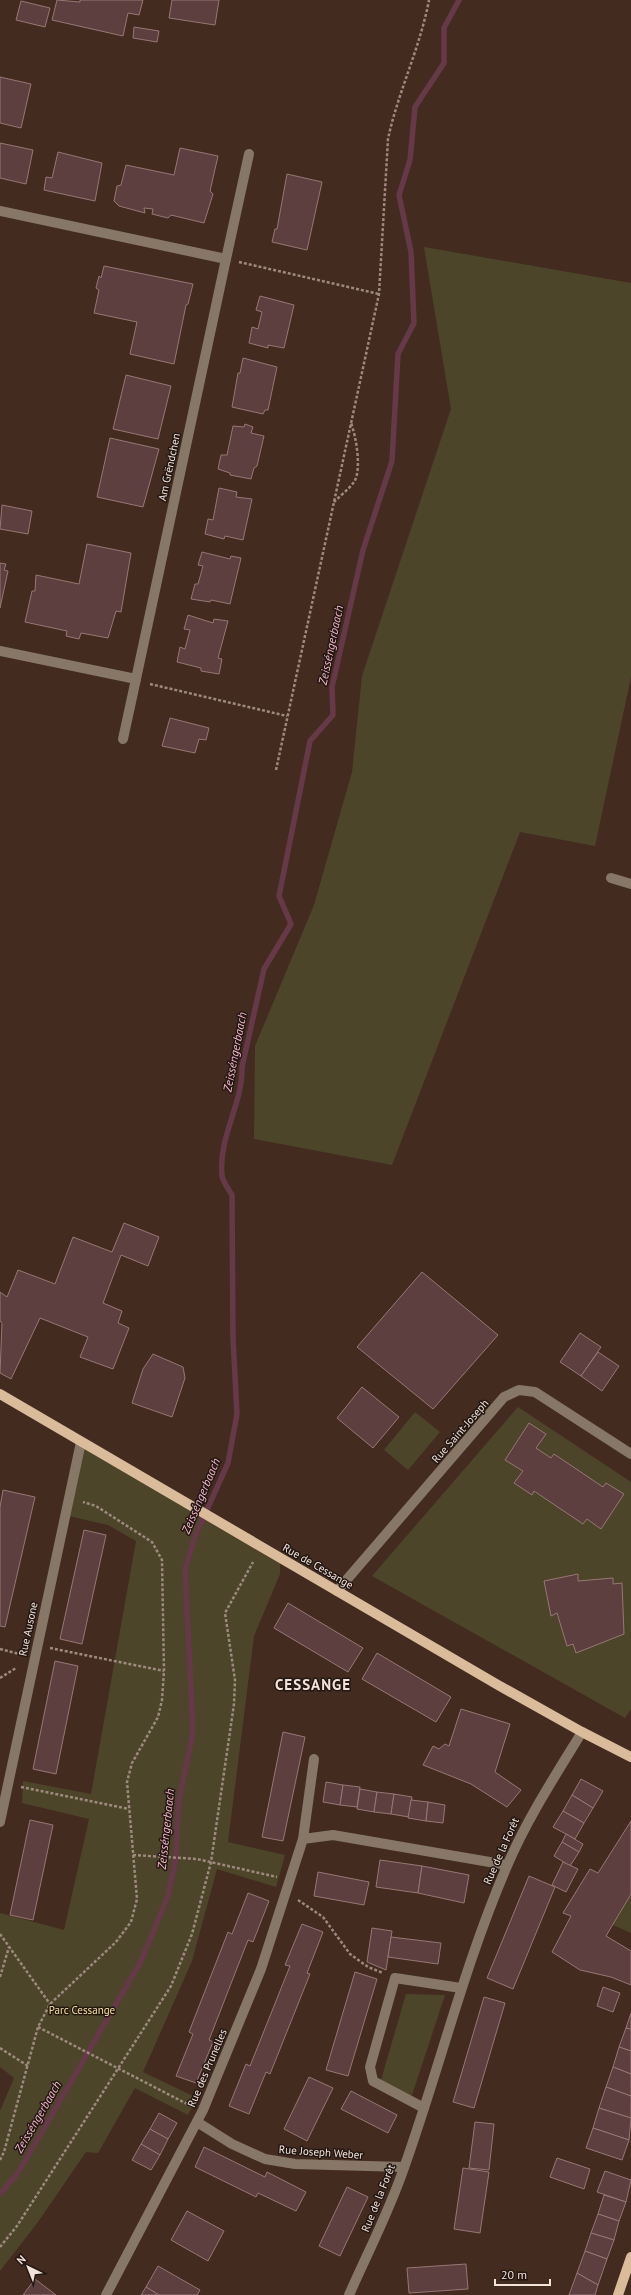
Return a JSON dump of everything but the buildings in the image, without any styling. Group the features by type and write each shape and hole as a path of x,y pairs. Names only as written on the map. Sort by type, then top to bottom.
{"main road":[{"name":"Rue de Cessange","path":"0,1394 187,1504 582,1732 630,1756"},
{"path":"618,2295 631,2256"}],"street":[{"name":"Am Grëndchen","path":"123,739 249,154"},
{"path":"0,211 226,259"},
{"path":"0,651 136,679"},
{"path":"611,878 631,884"},
{"name":"Rue Saint-Joseph","path":"337,1591 504,1397 519,1390 535,1392 631,1454"},
{"name":"Rue Ausone","path":"0,1822 81,1442"},
{"name":"Rue de la Forêt","path":"349,2295 379,2231 404,2167 479,1934 507,1866 529,1819 582,1732"},
{"name":"Rue des Prunelles","path":"106,2295 197,2122 261,1969 303,1839 314,1759"},
{"path":"303,1839 333,1835 507,1866"},
{"path":"424,2108 373,2081 370,2067 395,1978 461,1988"},
{"name":"Rue Joseph Weber","path":"197,2122 232,2144 266,2160 295,2164 404,2167"}],"path":[{"path":"276,770 379,294 388,139 392,120 415,54 429,0"},
{"path":"226,259 379,294"},
{"path":"333,503 355,482 358,466 354,433 351,422"},
{"path":"136,679 163,688 287,716"},
{"path":"0,2160 4,2152 38,2027 50,2004 116,1942 131,1922 137,1899 128,1809 127,1782 132,1763 158,1717 162,1700 164,1671 162,1560 152,1542 96,1506 78,1501"},
{"path":"0,2247 17,2226 171,1986 192,1934 211,1862 234,1704 235,1680 225,1613 253,1562"},
{"path":"48,1648 164,1671"},
{"path":"0,1649 19,1654"},
{"path":"0,1678 16,1668"},
{"path":"20,1786 128,1809"},
{"path":"133,1855 197,1859 281,1878"},
{"path":"295,1899 323,1917 350,1954 368,1967 395,1978"},
{"path":"0,1934 50,2004"},
{"path":"0,1977 10,1946"},
{"path":"38,2027 194,2108"},
{"path":"0,2048 28,2066"}],"green space":[{"path":"424,247 631,283 631,677 595,846 520,832 392,1165 254,1139 255,1046 314,905 352,772 362,676 451,409"},
{"path":"518,1407 631,1482 631,1709 625,1718 372,1576"},
{"path":"415,1412 440,1432 408,1470 384,1450"},
{"name":"Parc Cessange","path":"81,1442 280,1558 280,1574 254,1636 228,1842 285,1855 276,1887 217,1869 192,1961 143,2072 197,2098 188,2115 135,2088 98,2153 86,2152 38,2222 0,2271 0,2111 14,2078 0,2067 0,1913 64,1930 89,1819 22,1803 23,1781 91,1794 136,1541 108,1525 64,1515"},
{"path":"631,1894 631,1933 613,1925"},
{"path":"406,1994 445,1995 411,2098 381,2080"}],"waterway":[{"name":"Zeisséngerbaach","path":"0,2194 18,2173 141,1961 168,1896 176,1856 179,1800 193,1732 185,1569 196,1534 228,1463 237,1414 233,1339 232,1195 222,1176 224,1148 239,1094 242,1067 264,969 291,924 279,896 310,741 333,715 332,687 363,550 392,461 398,354 414,323 411,252 399,195 410,160 415,107 444,63 444,28 459,0"}],"district":[{"name":"CESSANGE","path":"313,1685"}]}
